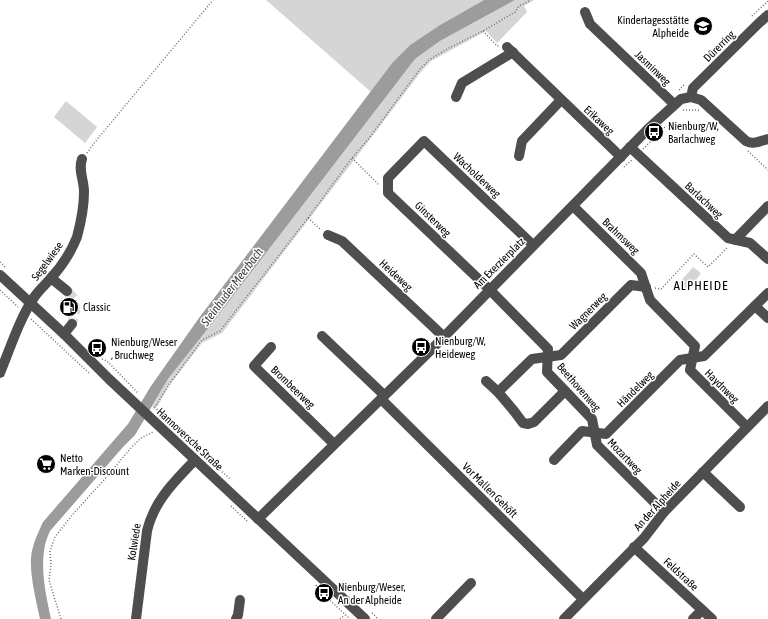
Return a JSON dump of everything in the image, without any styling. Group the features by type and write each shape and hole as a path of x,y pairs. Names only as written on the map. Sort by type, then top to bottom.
{"street":[{"name":"Jasminweg","path":"585,12 590,24 678,107"},
{"name":"Dürerring","path":"691,97 694,88 768,15"},
{"path":"456,97 462,83 510,50"},
{"name":"Erikaweg","path":"510,50 621,157"},
{"name":"Am Exerzierplatz","path":"258,519 444,337 489,289 621,157 634,150 678,107 680,99 691,97"},
{"path":"691,97 701,100 749,143 755,143 768,138"},
{"path":"520,156 522,141 561,100"},
{"name":"Wacholderweg","path":"388,193 388,178 424,142 534,245"},
{"name":"Barlachweg","path":"634,150 728,238 750,243 768,259"},
{"name":"Segelwiese","path":"0,373 25,314 35,295 51,278 67,257 73,246 80,223 84,201 83,183 80,169 82,159"},
{"name":"Ginsterweg","path":"388,193 489,289"},
{"name":"Brahmsweg","path":"572,206 641,273 646,287"},
{"path":"736,240 768,206"},
{"name":"Heideweg","path":"328,235 342,241 444,337"},
{"name":"Hannoversche Straße","path":"0,275 365,619"},
{"path":"51,278 67,291"},
{"name":"Wagnerweg","path":"548,357 562,355 631,285 646,287"},
{"path":"646,287 650,300 695,346 692,358"},
{"name":"Beethovenweg","path":"489,289 548,349 547,372 592,418 595,433"},
{"name":"Händelweg","path":"595,433 606,434 680,360 704,356 768,293"},
{"path":"755,306 768,318"},
{"path":"64,334 72,324"},
{"name":"Vor Mallen Gehöft","path":"322,336 583,600"},
{"name":"Brombeerweg","path":"271,347 254,366 334,444"},
{"name":"Beethovenweg","path":"498,392 532,359 548,357"},
{"name":"Haydnweg","path":"692,358 690,370 747,427"},
{"path":"486,381 498,392 523,423 528,424 534,422 565,391"},
{"name":"An der Alpheide","path":"564,619 644,538 664,512 768,406"},
{"name":"Mozartweg","path":"554,460 582,431 595,433 597,445 664,512"},
{"name":"Kolwiede","path":"136,619 149,521 164,494 195,460"},
{"path":"703,472 740,507"},
{"name":"Feldstraße","path":"634,547 712,619"},
{"path":"436,619 471,583"},
{"path":"236,619 240,600"},
{"path":"693,619 702,610"}],"path":[{"path":"82,159 213,0"},
{"path":"61,619 49,580 51,566 50,551 55,537 73,514 130,449 141,438 154,431 156,423 162,418 162,414 155,408 170,383 202,340 220,331 308,218 352,158 370,137 420,69 429,60 515,12 519,6 531,0"},
{"path":"482,31 497,46 510,50"},
{"path":"678,107 700,110"},
{"path":"621,170 634,150 665,126"},
{"path":"748,151 768,170"},
{"path":"352,158 388,193"},
{"path":"308,218 321,231 328,235"},
{"path":"646,287 661,289 694,254 708,267 736,240"},
{"path":"0,290 92,375"},
{"path":"103,360 106,361 138,394"},
{"path":"340,619 345,614"}],"shaded area":[{"path":"266,0 484,0 440,25 410,45 393,62 371,92"},
{"path":"515,0 534,0 524,6 527,12 497,43 486,31 431,61 420,73 222,333 202,343 169,386 157,407 156,406 155,409 152,407 168,379 415,59 440,41"},
{"path":"66,101 97,127 85,143 54,117"},
{"path":"693,267 701,273 688,292 679,283"}],"water":[{"name":"Steinhuder Meerbach","path":"484,0 515,0 440,41 415,59 168,379 135,435 50,531 45,545 43,573 51,619 40,619 32,581 31,558 37,535 43,522 128,424 151,386 199,318 393,62 410,45 440,25"}],"tunnel":[{"path":"67,291 74,299 75,312 72,324"}],"place":[{"name":"Kindertagesstätte Alpheide","path":"703,26"},
{"name":"Nienburg/W, Barlachweg","path":"654,132"},
{"name":"Classic","path":"69,307"},
{"name":"Nienburg/W, Heideweg","path":"421,347"},
{"name":"Nienburg/Weser , Bruchweg","path":"97,348"},
{"name":"Netto Marken-Discount","path":"46,464"},
{"name":"Nienburg/Weser, An der Alpheide","path":"324,593"}],"district":[{"name":"ALPHEIDE","path":"701,285"}]}
